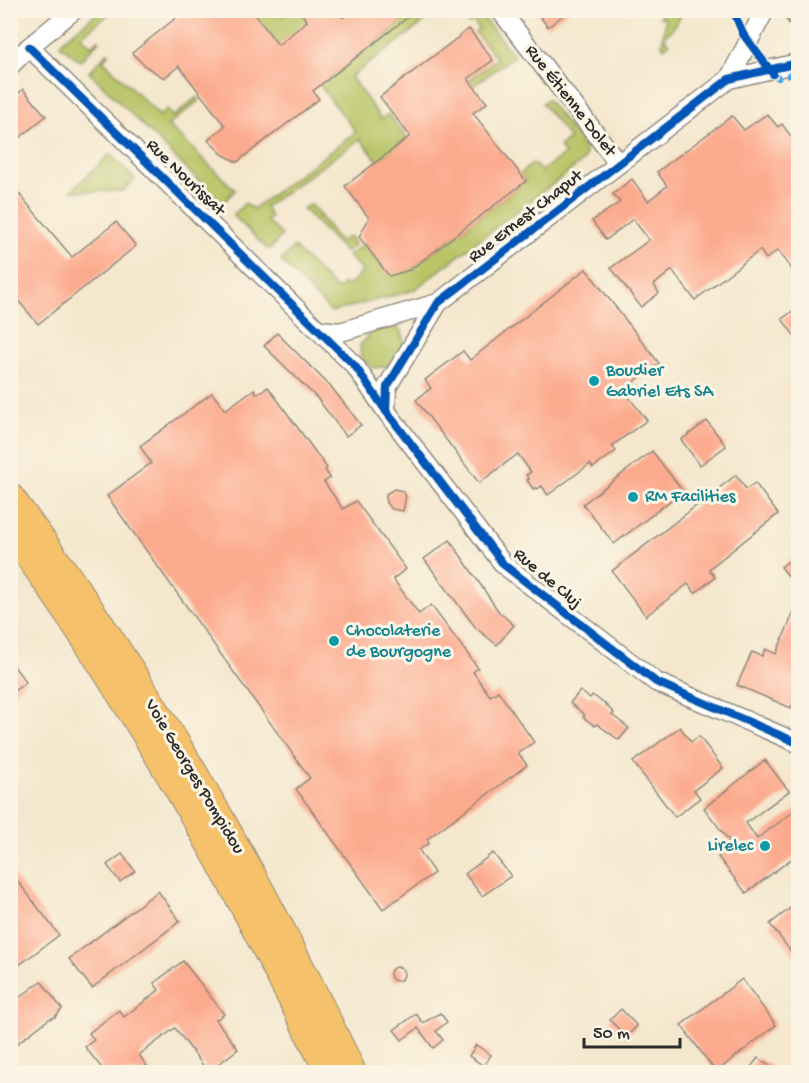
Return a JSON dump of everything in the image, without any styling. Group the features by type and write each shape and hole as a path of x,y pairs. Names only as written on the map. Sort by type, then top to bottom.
{"highway":[{"name":"Voie Georges Pompidou","path":"10,496 81,597 237,846 353,1072"},
{"name":"Voie Georges Pompidou","path":"10,531 60,599 152,744 234,892 328,1072"},
{"path":"234,892 246,933 310,1072"},
{"path":"337,1039 358,1072"}],"main road":[{"path":"795,10 798,15"}],"street":[{"path":"10,66 74,10"},
{"name":"Rue Étienne Dolet","path":"500,10 619,164"},
{"name":"Rue Ernest Chaput","path":"729,79 765,10"},
{"name":"Rue Nourissat","path":"29,48 320,330"},
{"name":"Rue Ernest Chaput","path":"320,330 340,332 438,303 729,79 798,63"},
{"name":"Rue Ernest Chaput","path":"386,411 387,387 438,303"},
{"name":"Rue de Cluj","path":"320,330 355,366 386,411 504,565 656,682 798,743"}],"green space":[{"path":"100,11 113,11 81,36 91,46 99,41 80,61 60,45"},
{"path":"252,11 277,11 281,16 289,11 306,11 302,14 307,21 328,79 417,11 439,11 351,77 381,119 388,114 407,138 378,161 360,139 265,207 271,217 267,221 282,235 271,248 267,249 233,215 245,203 253,209 356,132 304,65 296,69"},
{"path":"469,11 478,11 514,56 470,88 466,83 497,59 475,32 479,29 473,21 469,24 465,20"},
{"path":"663,11 684,11 671,31 664,37 669,44 664,48 662,45 665,18 659,17"},
{"path":"108,52 109,54 103,60 160,116 167,109 173,117 197,97 200,100 168,125 235,190 222,204 89,72"},
{"path":"547,99 584,147 586,154 584,160 414,290 331,312 281,261 294,247 337,290 344,284 348,286 363,271 348,256 364,243 389,275 410,270 526,181 520,174 533,163 541,171 565,154 559,146 570,139 542,103"},
{"path":"110,154 135,179 123,191 71,191"},
{"path":"311,204 340,242 349,236 355,244 345,252 303,209"},
{"path":"395,325 401,332 405,346 389,366 373,368 361,359 360,345 373,331"}],"building":[{"path":"186,10 252,10 278,45 307,21 299,10 337,10 343,18 353,10 417,10 313,91 319,99 237,162 222,154 208,140 225,126 179,66 164,78 145,66 132,53"},
{"path":"535,10 570,10 548,27"},
{"path":"469,29 493,60 468,79 487,103 473,113 526,181 410,270 389,276 359,237 369,218 345,186 410,136 380,97"},
{"path":"23,89 46,116 10,146 10,102"},
{"path":"767,114 778,127 782,124 798,146 798,278 778,250 766,259 760,250 695,300 672,270 654,285 659,293 641,307 611,268 649,240 633,219 606,240 592,221 620,202 613,194 632,179 648,201 667,186 657,172 732,116 744,130"},
{"path":"10,183 72,257 116,222 136,246 38,324 10,291"},
{"name":"Boudier Gabriel Ets SA","path":"586,269 659,363 623,390 647,420 612,446 616,451 593,468 590,464 548,495 542,486 533,489 526,475 531,472 518,454 479,483 416,400 431,388 425,380 463,351 470,360"},
{"path":"798,307 798,341 782,319"},
{"path":"277,333 332,388 361,425 346,436 317,398 264,346"},
{"name":"Chocolaterie de Bourgogne","path":"268,387 327,468 325,470 330,478 324,482 343,509 356,501 406,569 393,579 419,614 431,605 478,668 473,672 490,696 498,691 534,742 518,753 527,765 427,839 429,843 419,850 434,873 383,909 296,789 310,778 107,496 151,463 140,446 212,393 225,410 254,389 257,394"},
{"path":"707,421 726,446 700,465 681,440"},
{"name":"RM Facilities","path":"652,451 683,491 614,544 583,504"},
{"path":"736,475 746,489 755,483 778,514 709,569 715,577 695,593 688,584 646,616 612,571"},
{"path":"394,489 402,491 406,496 403,511 392,509 386,503 386,494"},
{"path":"450,540 499,612 514,625 497,645 476,628 424,559"},
{"path":"798,554 798,589 781,567"},
{"path":"798,602 798,690 791,708 737,685 752,652 762,656 765,649 776,654"},
{"path":"10,661 26,682 10,694"},
{"path":"580,691 604,703 614,713 612,715 629,728 619,740 583,717 585,715 570,703"},
{"path":"680,727 691,742 699,736 723,768 694,790 700,798 675,817 633,762"},
{"path":"765,760 789,791 746,823 757,839 798,808 798,854 746,893 718,857 733,846 704,808"},
{"path":"493,853 511,876 482,896 465,874"},
{"path":"122,854 135,871 120,882 107,865"},
{"path":"10,871 59,935 10,972"},
{"path":"158,891 180,921 92,988 69,959"},
{"path":"793,906 798,913 798,961 770,924"},
{"path":"183,961 224,1014 216,1020 238,1049 208,1072 175,1028 139,1055 151,1072 105,1072 85,1047 94,1040 89,1033 119,1010 124,1017 159,990 154,983"},
{"path":"397,967 402,969 404,974 402,979 397,981 392,979 390,974 392,969"},
{"path":"742,979 776,1025 716,1072 681,1025"},
{"path":"41,981 62,1009 55,1017 49,1019 10,1049 10,1005"},
{"path":"621,1009 637,1026 626,1037 610,1020"},
{"path":"440,1013 447,1022 436,1031 443,1040 433,1048 418,1028 402,1040 394,1030 416,1014 423,1023"},
{"path":"476,1045 491,1055 484,1066 469,1056"},
{"path":"758,1058 778,1072 740,1072 750,1068"}],"marked path":[{"path":"771,72 778,78 798,73"}],"cycle path":[{"path":"733,10 743,34 773,74"},
{"path":"29,47 355,366 386,411 504,565 656,682 798,743"},
{"path":"386,411 387,387 438,303 729,79 798,63"}],"place":[{"name":"Boudier Gabriel Ets SA","path":"594,381"},
{"name":"RM Facilities","path":"633,497"},
{"name":"Chocolaterie de Bourgogne","path":"334,641"},
{"name":"Lirelec","path":"765,846"}]}
